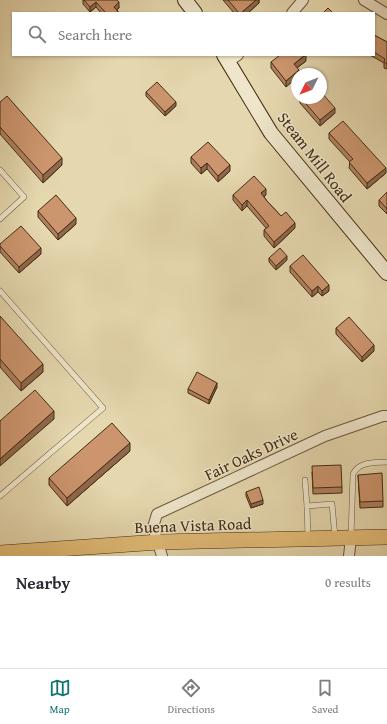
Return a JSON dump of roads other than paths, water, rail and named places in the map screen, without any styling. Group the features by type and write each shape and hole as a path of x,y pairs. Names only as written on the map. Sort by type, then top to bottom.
{"main road":[{"name":"Buena Vista Road","path":"0,553 161,549 387,536"}],"street":[{"path":"185,0 194,12"},
{"path":"293,12 303,0"},
{"path":"364,0 387,14"},
{"name":"Steam Mill Road","path":"230,57 271,133 387,274"},
{"name":"Fair Oaks Drive","path":"161,549 153,527 157,514 325,436 383,416 387,416"},
{"path":"349,556 351,538"}],"lane":[{"path":"0,170 24,197 0,219"},
{"path":"0,291 103,408 0,496"},
{"path":"351,538 353,474 356,468 362,464 387,462"},
{"path":"305,480 308,540"},
{"path":"306,506 332,504 335,538"}]}
